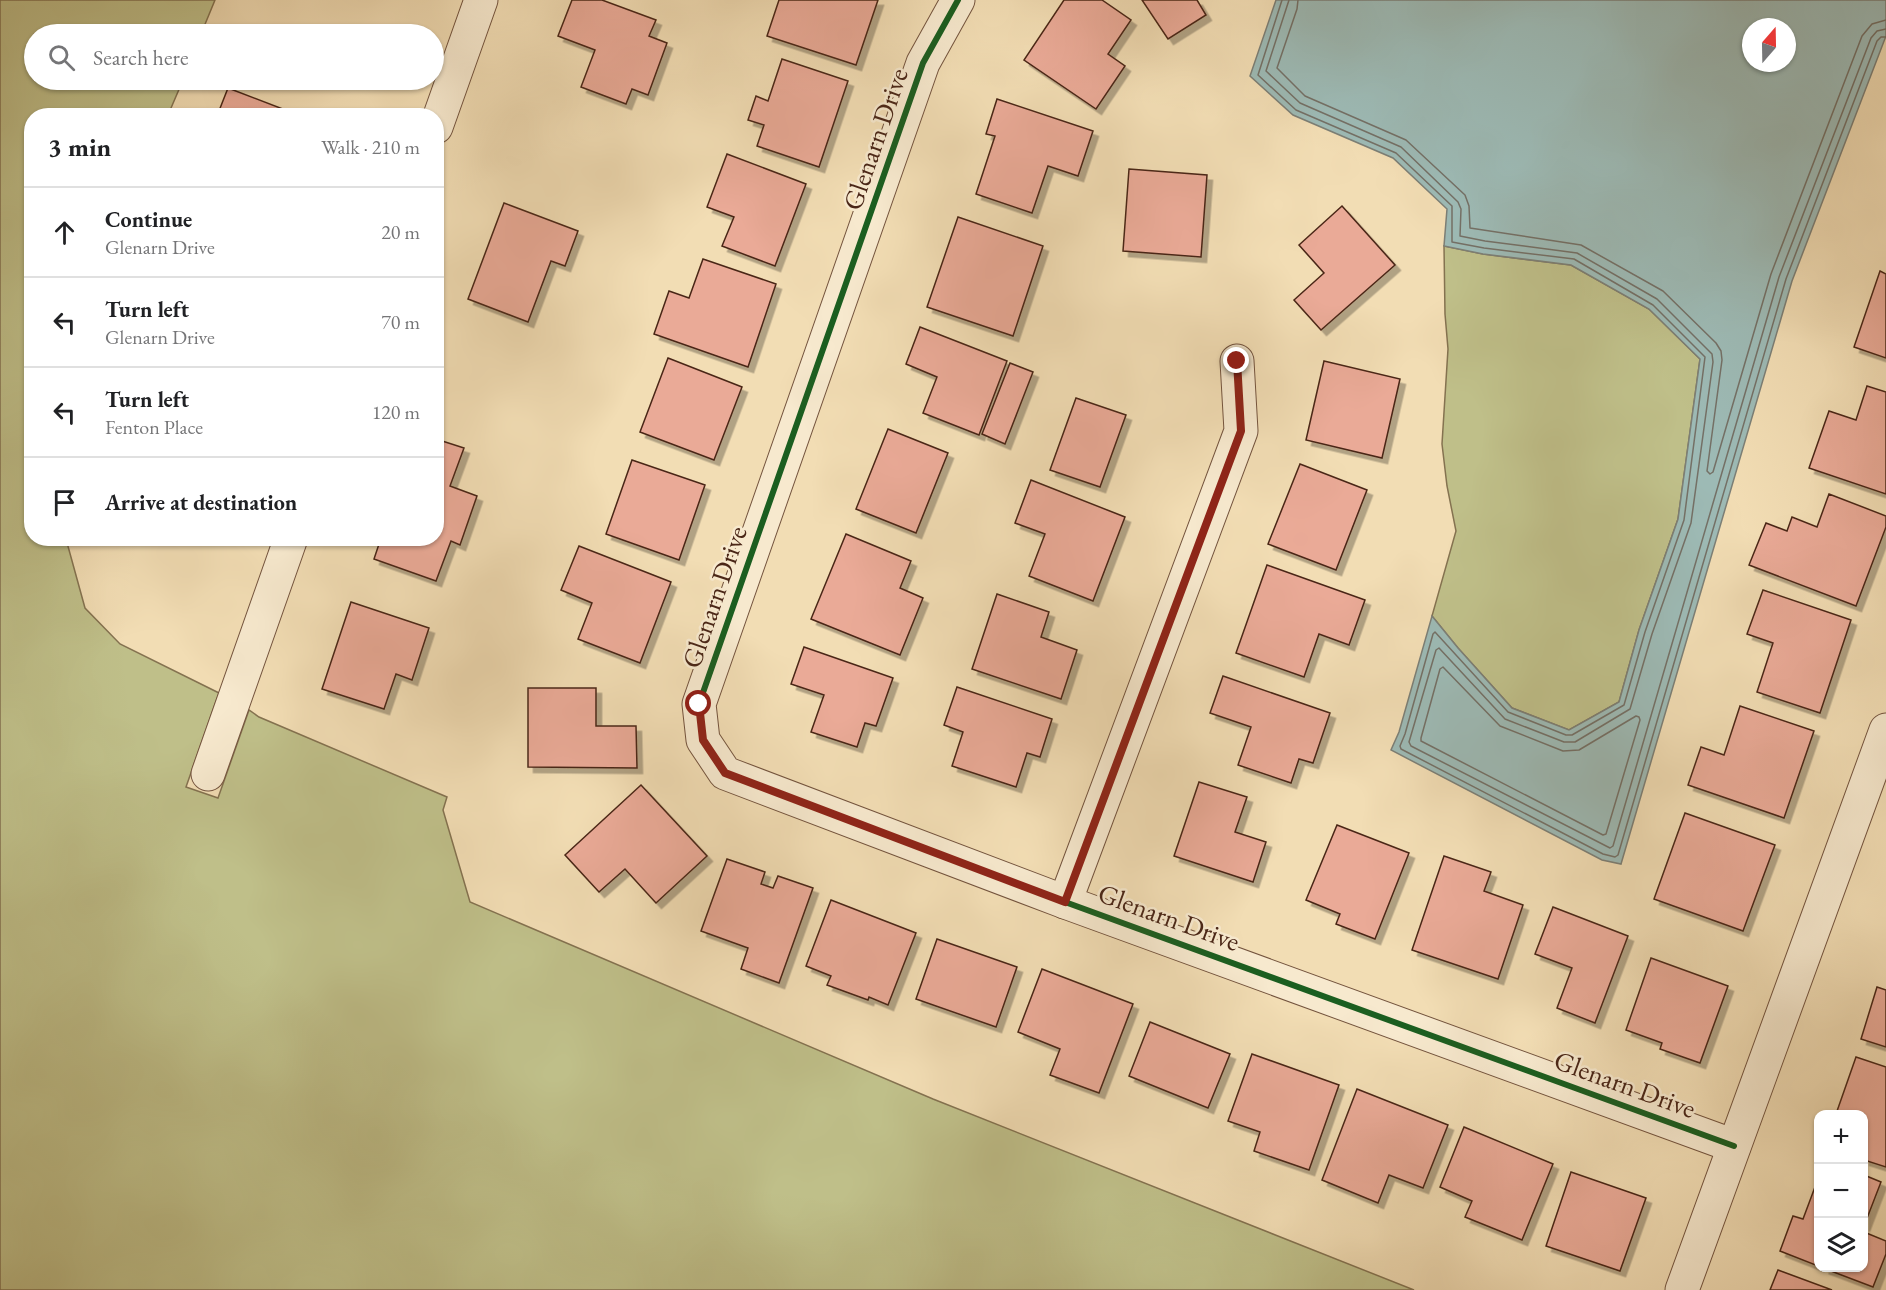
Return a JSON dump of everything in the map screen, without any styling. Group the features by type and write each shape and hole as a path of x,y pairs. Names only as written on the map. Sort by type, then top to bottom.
{"street":[{"path":"443,108 481,0"},
{"name":"Glenarn Drive","path":"958,0 923,63 699,704 703,740 725,773 1065,902 1734,1146"},
{"path":"1065,902 1241,431 1237,361"},
{"path":"208,774 288,546"},
{"path":"1682,1290 1886,730"}],"green space":[{"path":"0,0 215,0 205,24 24,24 24,90 179,90 171,108 24,108 24,546 68,546 85,608 120,644 219,693 186,787 218,798 249,710 259,717 447,797 443,810 470,902 933,1099 1414,1290 0,1290"},
{"path":"1444,246 1483,254 1571,265 1649,309 1700,359 1678,519 1639,630 1619,702 1569,730 1512,708 1432,616 1456,531 1442,444 1448,349"}],"water":[{"path":"1276,0 1886,0 1886,36 1792,281 1621,864 1602,860 1391,750 1399,732 1432,616 1512,708 1569,730 1619,702 1639,630 1678,519 1700,359 1649,309 1571,265 1483,254 1444,246 1447,209 1393,158 1293,115 1250,76"}],"building":[{"path":"572,0 602,0 656,20 649,36 667,43 648,95 632,89 626,104 581,87 595,50 558,36"},
{"path":"779,0 878,0 856,65 767,36"},
{"path":"1064,0 1102,0 1131,20 1108,54 1125,66 1096,109 1024,60"},
{"path":"1142,0 1197,0 1206,15 1168,39"},
{"path":"782,59 848,81 819,167 757,146 764,125 748,120 756,96 768,101"},
{"path":"227,90 233,90 280,108 220,108"},
{"path":"997,99 1093,131 1078,176 1048,166 1032,213 976,194 995,136 986,134"},
{"path":"727,154 806,184 775,266 722,246 734,217 707,207"},
{"path":"1129,169 1207,175 1201,257 1123,251"},
{"path":"504,203 578,231 565,266 551,261 528,322 468,299"},
{"path":"1342,206 1395,265 1321,330 1294,300 1324,273 1299,245"},
{"path":"958,217 1043,246 1013,336 927,307"},
{"path":"703,259 776,284 748,367 654,334 669,291 689,298"},
{"path":"1880,271 1886,274 1886,358 1854,347"},
{"path":"920,327 1007,361 979,435 923,413 937,377 906,364"},
{"path":"668,358 742,387 714,460 640,432"},
{"path":"1324,361 1400,379 1382,458 1306,440"},
{"path":"1010,363 1033,372 1005,444 982,434"},
{"path":"1867,386 1886,392 1886,494 1809,468 1829,411 1856,420"},
{"path":"1076,398 1126,415 1100,487 1050,470"},
{"path":"888,429 948,453 916,533 856,509"},
{"path":"444,442 464,448 450,486 477,496 460,545 451,541 436,581 374,559 378,546 444,546"},
{"path":"632,460 705,485 679,560 606,534"},
{"path":"1300,464 1367,490 1336,570 1268,544"},
{"path":"1031,480 1125,517 1093,601 1029,576 1045,534 1015,523"},
{"path":"1829,494 1886,516 1886,527 1856,606 1749,565 1766,523 1787,531 1792,517 1817,527"},
{"path":"846,534 911,561 900,588 923,598 900,655 811,619"},
{"path":"579,546 671,582 640,663 578,639 592,603 561,590"},
{"path":"1267,565 1365,600 1349,645 1319,634 1304,677 1236,653"},
{"path":"1763,590 1851,620 1820,713 1757,692 1773,643 1747,634"},
{"path":"997,594 1049,612 1041,637 1077,650 1061,699 972,669"},
{"path":"351,602 429,628 412,680 396,674 384,709 322,689"},
{"path":"804,647 893,678 876,726 865,723 857,747 811,732 824,695 791,684"},
{"path":"1223,676 1330,713 1313,763 1299,759 1291,783 1238,765 1251,727 1210,713"},
{"path":"957,687 1052,719 1040,757 1027,753 1016,787 952,766 963,732 944,725"},
{"path":"528,688 596,688 596,726 636,726 637,768 528,767"},
{"path":"1740,706 1814,731 1784,818 1688,785 1701,747 1724,755"},
{"path":"1199,782 1247,797 1235,832 1266,842 1253,882 1174,856"},
{"path":"641,785 707,856 656,903 625,869 599,892 565,855"},
{"path":"1685,813 1775,845 1743,931 1654,899"},
{"path":"1337,825 1409,853 1375,939 1336,924 1340,914 1306,900"},
{"path":"1444,856 1491,872 1484,891 1523,905 1498,979 1412,950"},
{"path":"727,859 765,872 761,884 773,888 778,876 813,888 779,983 741,969 748,948 701,931"},
{"path":"831,900 916,933 888,1005 827,985 831,976 806,966"},
{"path":"1553,907 1628,936 1595,1023 1557,1008 1572,968 1535,954"},
{"path":"937,939 1017,967 996,1027 916,999"},
{"path":"1651,958 1728,986 1700,1063 1660,1049 1662,1043 1626,1030"},
{"path":"1042,969 1133,1004 1099,1093 1050,1075 1060,1049 1018,1032"},
{"path":"1877,987 1886,990 1886,1047 1861,1039"},
{"path":"1150,1022 1230,1054 1208,1108 1129,1076"},
{"path":"1252,1054 1339,1085 1309,1170 1254,1151 1260,1132 1228,1121"},
{"path":"1856,1057 1886,1067 1886,1167 1868,1161 1868,1110 1837,1110"},
{"path":"1357,1089 1448,1125 1423,1188 1389,1175 1378,1203 1322,1180"},
{"path":"1464,1127 1553,1164 1522,1240 1465,1217 1472,1201 1440,1187"},
{"path":"1571,1172 1646,1198 1620,1271 1546,1246"},
{"path":"1868,1177 1881,1182 1868,1216"},
{"path":"1814,1190 1814,1264 1780,1251 1793,1216 1803,1219"},
{"path":"1868,1234 1886,1241 1886,1254 1873,1287 1834,1272 1868,1272"},
{"path":"1778,1270 1832,1290 1770,1290"}],"cycle path":[{"path":"958,0 923,63 699,704 703,740 725,773 1065,902 1734,1146"},
{"path":"1065,902 1241,431 1237,361"}],"route":[{"path":"699,704 703,740 725,773 1065,902 1241,431 1237,361"}]}
